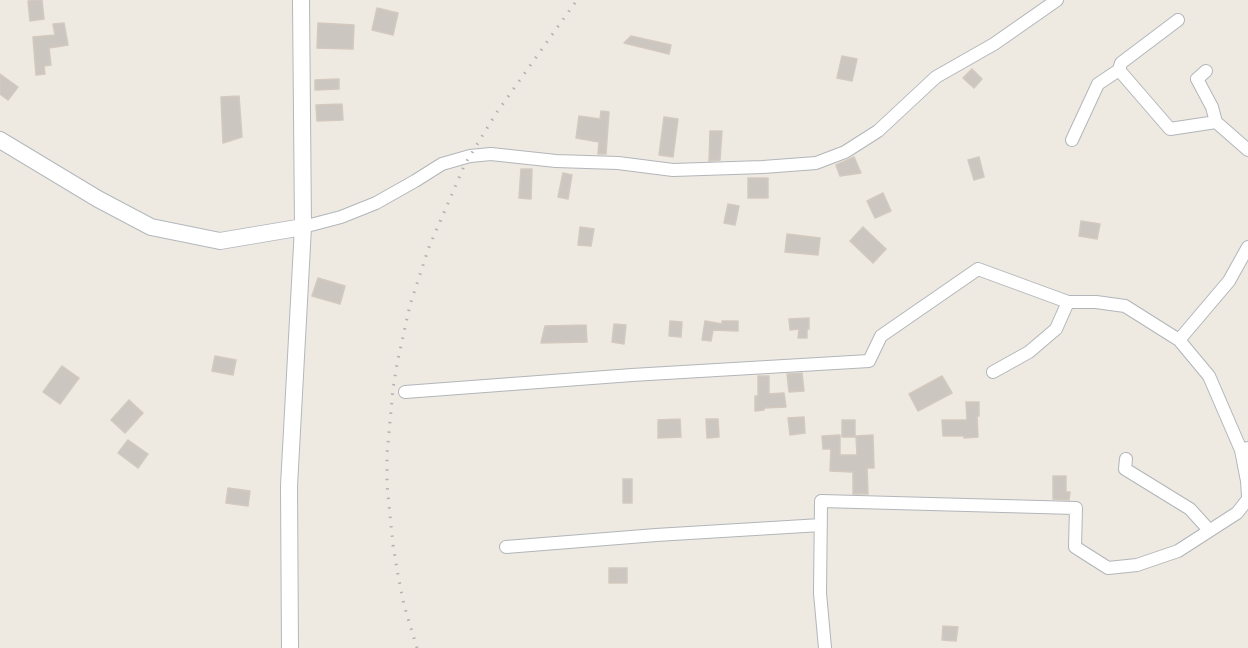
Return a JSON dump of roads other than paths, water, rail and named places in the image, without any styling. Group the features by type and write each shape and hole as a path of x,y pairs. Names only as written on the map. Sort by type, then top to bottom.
{"main road":[{"path":"290,648 289,486 303,227 301,0"},
{"path":"0,140 98,199 151,226 220,241 303,227"}],"street":[{"path":"303,227 341,217 376,203 442,164 470,156 491,154 556,161 618,163 673,170 754,168 816,163 845,152 878,131 936,77 994,44 1057,0"},
{"path":"1072,140 1098,84 1119,70 1121,63 1178,20"},
{"path":"1119,70 1170,129 1216,122"},
{"path":"1206,71 1197,79 1212,107 1216,122 1248,150"},
{"path":"1179,340 1228,281 1248,247"},
{"path":"405,392 632,375 869,362 881,336 978,269 1068,302 1096,302 1125,306 1179,340 1209,376 1245,449 1248,498 1237,513 1178,551 1137,565 1108,568 1075,546 1076,508 821,501 820,593 825,648"},
{"path":"993,372 1029,352 1056,329 1068,302"},
{"path":"1126,459 1125,469 1190,509 1209,530"},
{"path":"506,547 821,525"}],"railway":[{"path":"417,648 398,575 387,485 387,454 393,389 410,305 429,247 465,164 497,112 577,0"}]}
